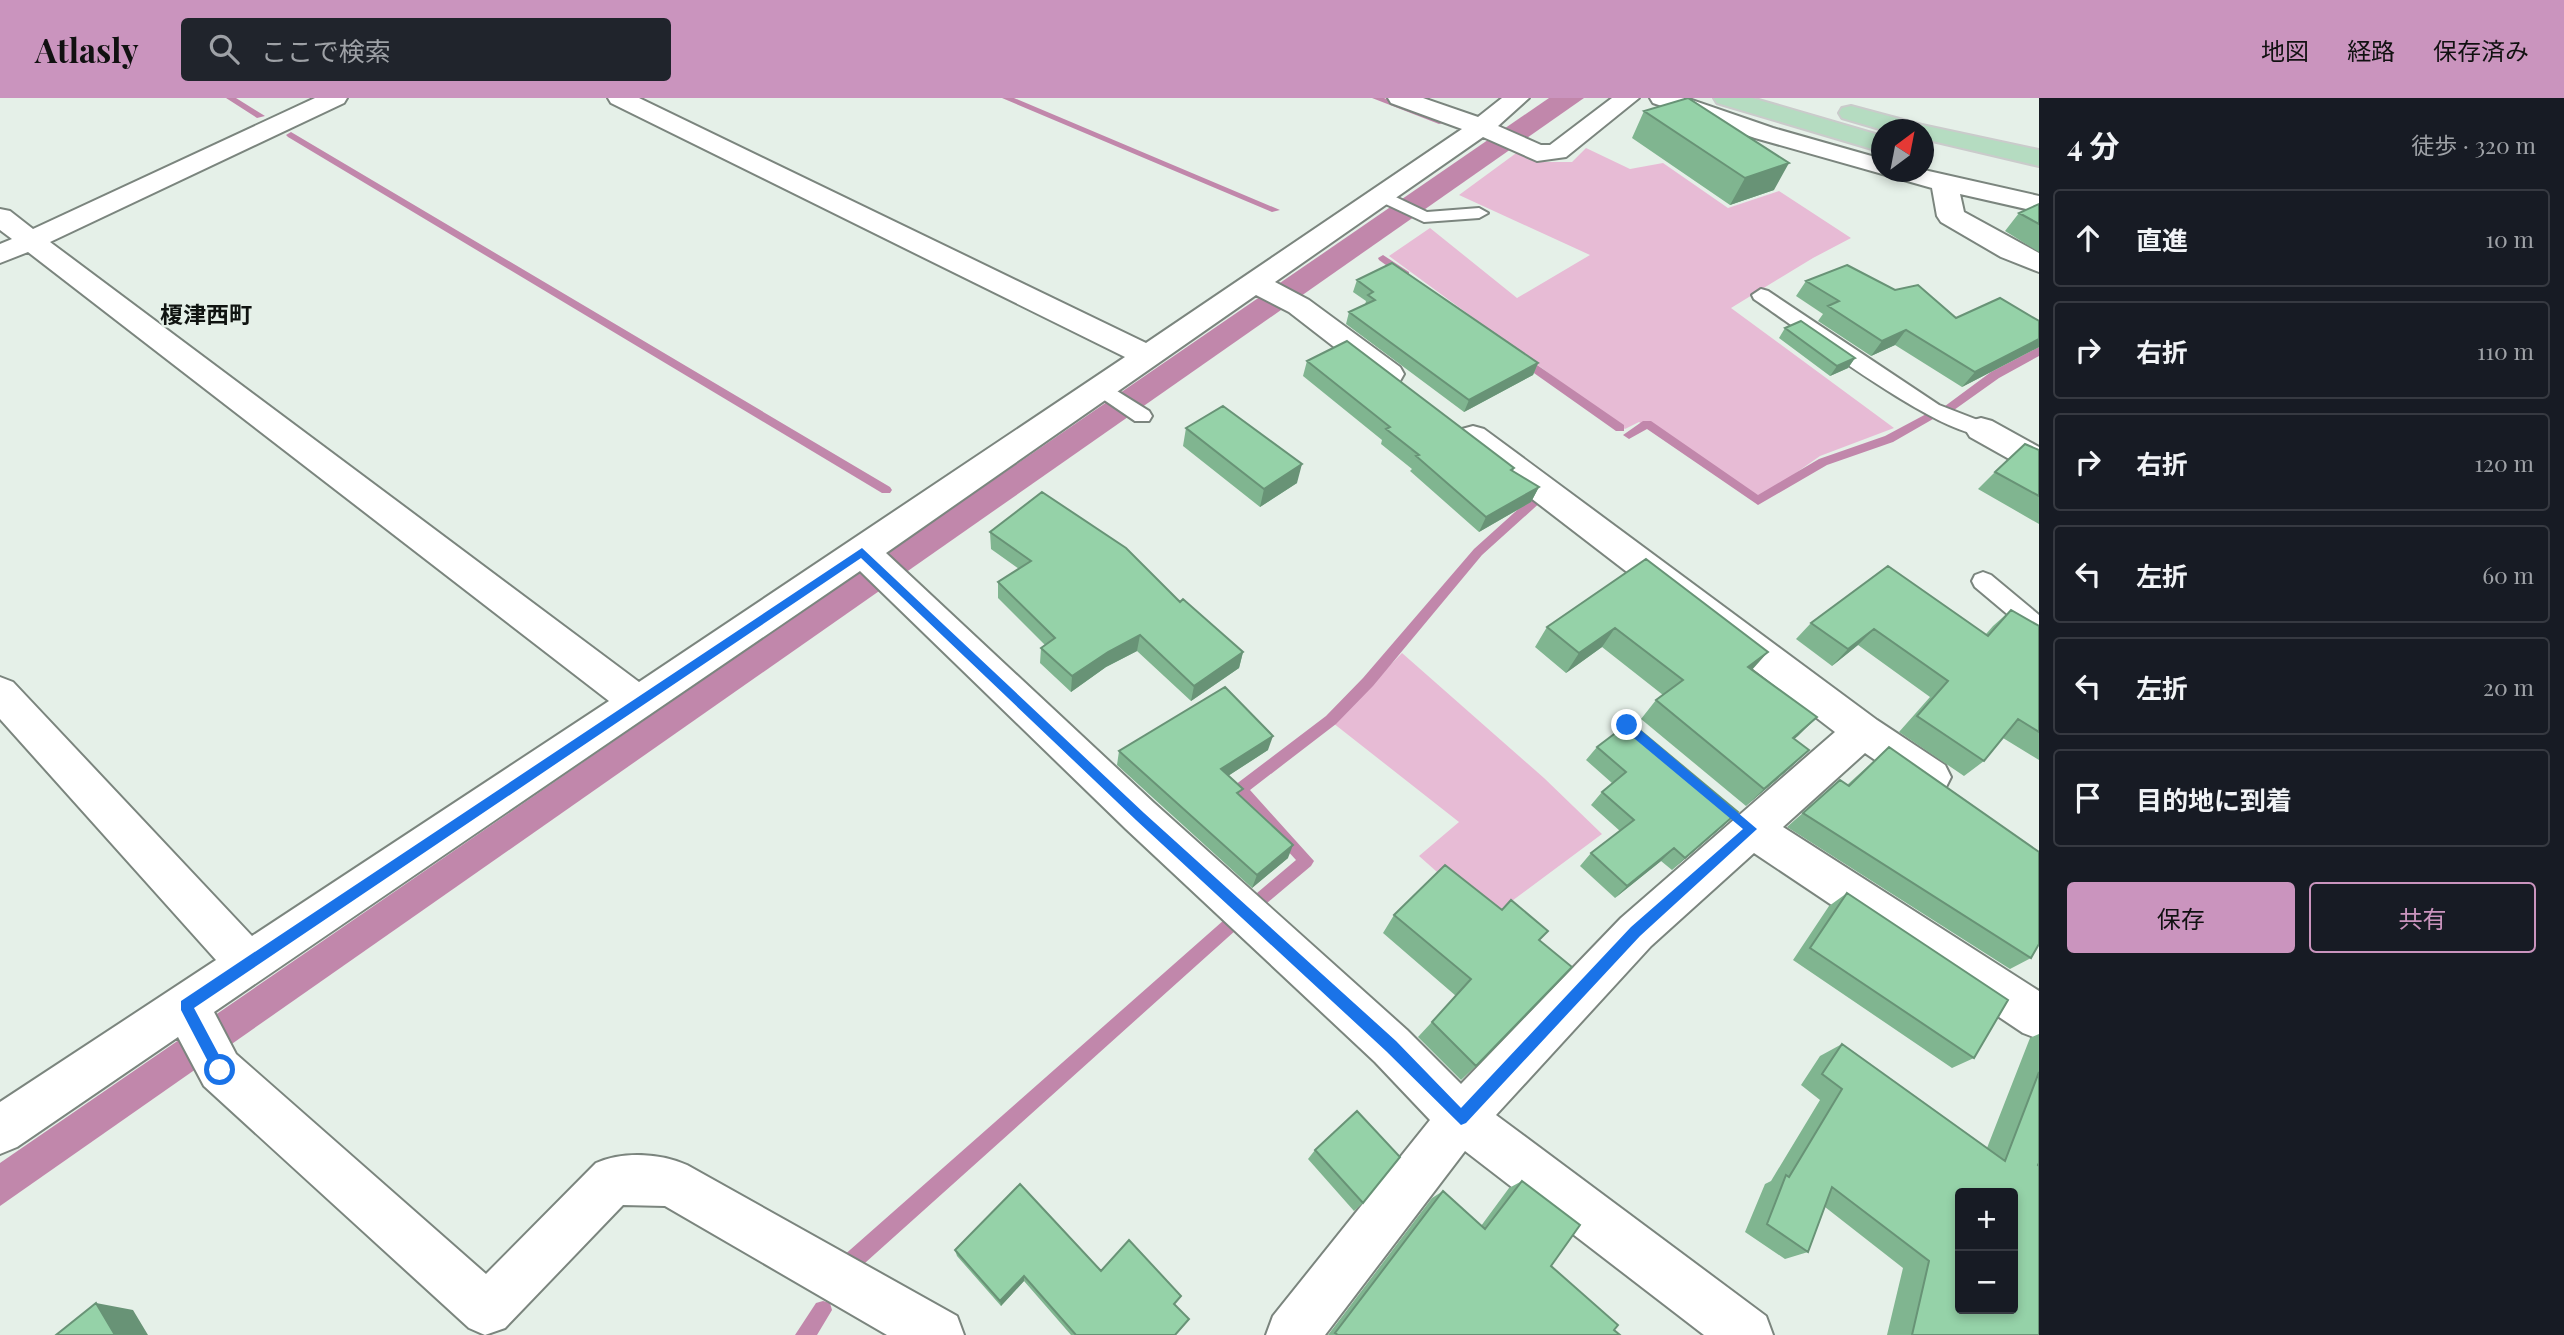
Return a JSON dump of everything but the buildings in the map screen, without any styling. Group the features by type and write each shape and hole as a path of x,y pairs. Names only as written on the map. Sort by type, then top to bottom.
{"main road":[{"path":"1727,98 1871,141"},
{"path":"1798,98 1873,119"},
{"path":"1934,134 2039,158"},
{"path":"1934,157 2039,180"}],"street":[{"path":"0,255 335,98"},
{"path":"620,98 1147,356"},
{"path":"1400,98 1485,129 1537,153 1557,152 1627,98"},
{"path":"0,1130 190,1013 248,963 638,702 865,556 1105,391 1147,356 1259,285 1485,129 1517,98"},
{"path":"1662,98 1763,133 1871,164"},
{"path":"1934,181 2039,204"},
{"path":"1945,184 1951,216 2011,251 2039,263"},
{"path":"0,217 638,702"},
{"path":"1259,285 1299,306 1411,390"},
{"path":"1444,415 1863,731 1962,799"},
{"path":"1981,429 2039,461"},
{"path":"865,556 1140,816 1391,1046 1461,1118 1746,1335"},
{"path":"0,693 248,963"},
{"path":"1292,1335 1461,1118 1741,820 1863,731"},
{"path":"1741,820 2039,1017"},
{"path":"190,1013 220,1070 487,1310 613,1180 670,1182 938,1335"}],"lane":[{"path":"1386,198 1424,217 1479,213"},
{"path":"1762,295 1932,410 1981,429"},
{"path":"1105,391 1142,416"},
{"path":"1983,581 2039,628"}],"shaded area":[{"path":"1549,98 1584,98 0,1206 0,1163"},
{"path":"1586,148 1630,169 1663,163 1728,208 1779,191 1851,238 1731,308 1894,428 1820,456 1756,501 1639,422 1625,429 1389,256 1430,228 1517,298 1590,255 1459,195 1519,151 1543,162 1572,162"},
{"path":"1402,653 1544,778 1602,834 1489,918 1419,856 1459,822 1333,723"}],"waterway":[{"path":"230,98 260,116"},
{"path":"1006,98 1275,210"},
{"path":"1376,98 1442,122"},
{"path":"291,135 886,490"},
{"path":"1383,258 1405,274"},
{"path":"1943,412 1995,375 2039,351"},
{"path":"1521,358 1620,428"},
{"path":"1629,435 1647,424 1758,501 1823,462 1889,439 1934,415"},
{"path":"1262,898 1306,861 1240,789 1331,720 1368,682 1478,552 1539,497"},
{"path":"849,1264 1230,925"},
{"path":"805,1335 823,1310"}],"district":[{"name":"榎津西町","path":"206,315"}],"route":[{"path":"220,1070 186,1006 862,552 1140,816 1391,1046 1461,1118 1636,932 1751,829 1627,725"}]}
